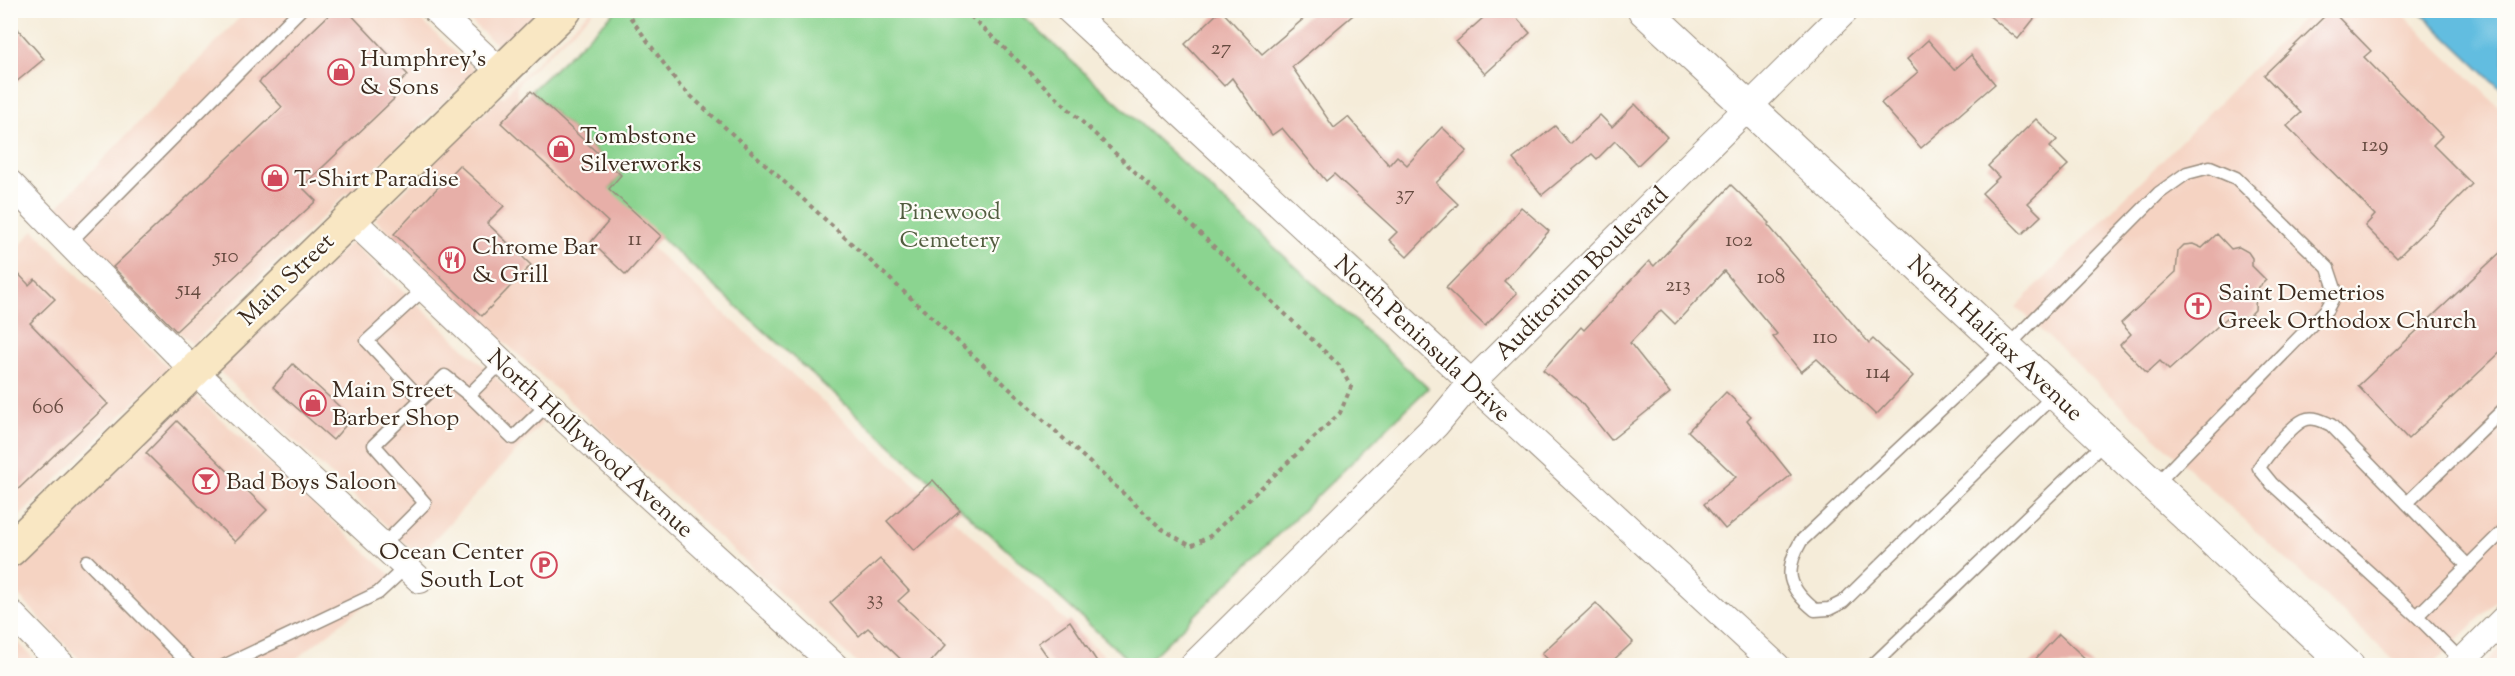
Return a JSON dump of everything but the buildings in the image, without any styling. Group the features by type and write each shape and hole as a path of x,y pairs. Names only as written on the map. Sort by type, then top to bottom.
{"main road":[{"name":"Main Street","path":"10,550 565,10"}],"street":[{"path":"435,10 501,72"},
{"name":"North Peninsula Drive","path":"1069,10 1777,666"},
{"name":"North Halifax Avenue","path":"1644,10 2348,666"},
{"name":"Auditorium Boulevard","path":"1192,666 1436,425 1471,383 1846,10"},
{"path":"10,183 193,370 413,574"},
{"name":"North Hollywood Avenue","path":"350,218 502,362 835,666"},
{"path":"10,612 63,666"},
{"path":"2460,663 2505,619"}],"lane":[{"path":"69,243 300,10"},
{"path":"2055,393 1843,602 1829,609 1815,610 1799,597 1791,581 1790,560 1801,541 2006,348 2159,193 2187,173 2210,167 2236,178 2328,268 2336,292 2327,309 2154,486"},
{"path":"420,398 367,341 424,289"},
{"path":"470,395 502,362"},
{"path":"382,545 425,503 374,445 445,376 470,395 513,438 548,404"},
{"path":"2407,503 2505,410"},
{"path":"2460,663 2417,616 2272,484 2259,468 2268,453 2304,420 2320,419 2331,425 2468,566"},
{"path":"1872,666 2106,441"},
{"path":"2417,616 2505,530"},
{"path":"87,561 190,666"},
{"path":"224,666 413,574"}],"path":[{"path":"625,10 680,86 1162,529 1191,546 1210,536 1340,413 1351,387 1339,365 964,10"}],"shaded area":[{"path":"246,11 411,11 476,71 192,345 57,207"},
{"path":"459,11 539,11 500,48"},
{"path":"590,11 594,11 521,80 517,87 517,95 600,201 1115,665 859,665 480,320 375,219 502,96 504,97 513,85"},
{"path":"2310,11 2399,11 2504,112 2504,594 2432,665 2399,665 2016,307"},
{"path":"34,230 169,368 11,525 11,255"},
{"path":"351,242 543,422 419,556 218,370"},
{"path":"193,394 396,580 287,666 85,665 11,588 11,575"},
{"path":"11,635 40,665 11,665"},
{"path":"2504,644 2504,665 2483,665"}],"green space":[{"name":"Pinewood Cemetery","path":"616,11 1017,11 1428,388 1144,665 1134,665 608,190 621,175 531,91"}],"water":[{"path":"2419,11 2504,11 2504,92"}],"place":[{"name":"Humphrey's & Sons","path":"341,72"},
{"name":"Tombstone Silverworks","path":"561,149"},
{"name":"T-Shirt Paradise","path":"275,178"},
{"name":"Chrome Bar & Grill","path":"452,260"},
{"name":"Saint Demetrios Greek Orthodox Church","path":"2198,306"},
{"name":"Main Street Barber Shop","path":"313,403"},
{"name":"Bad Boys Saloon","path":"206,481"},
{"name":"Ocean Center South Lot","path":"544,565"}]}
